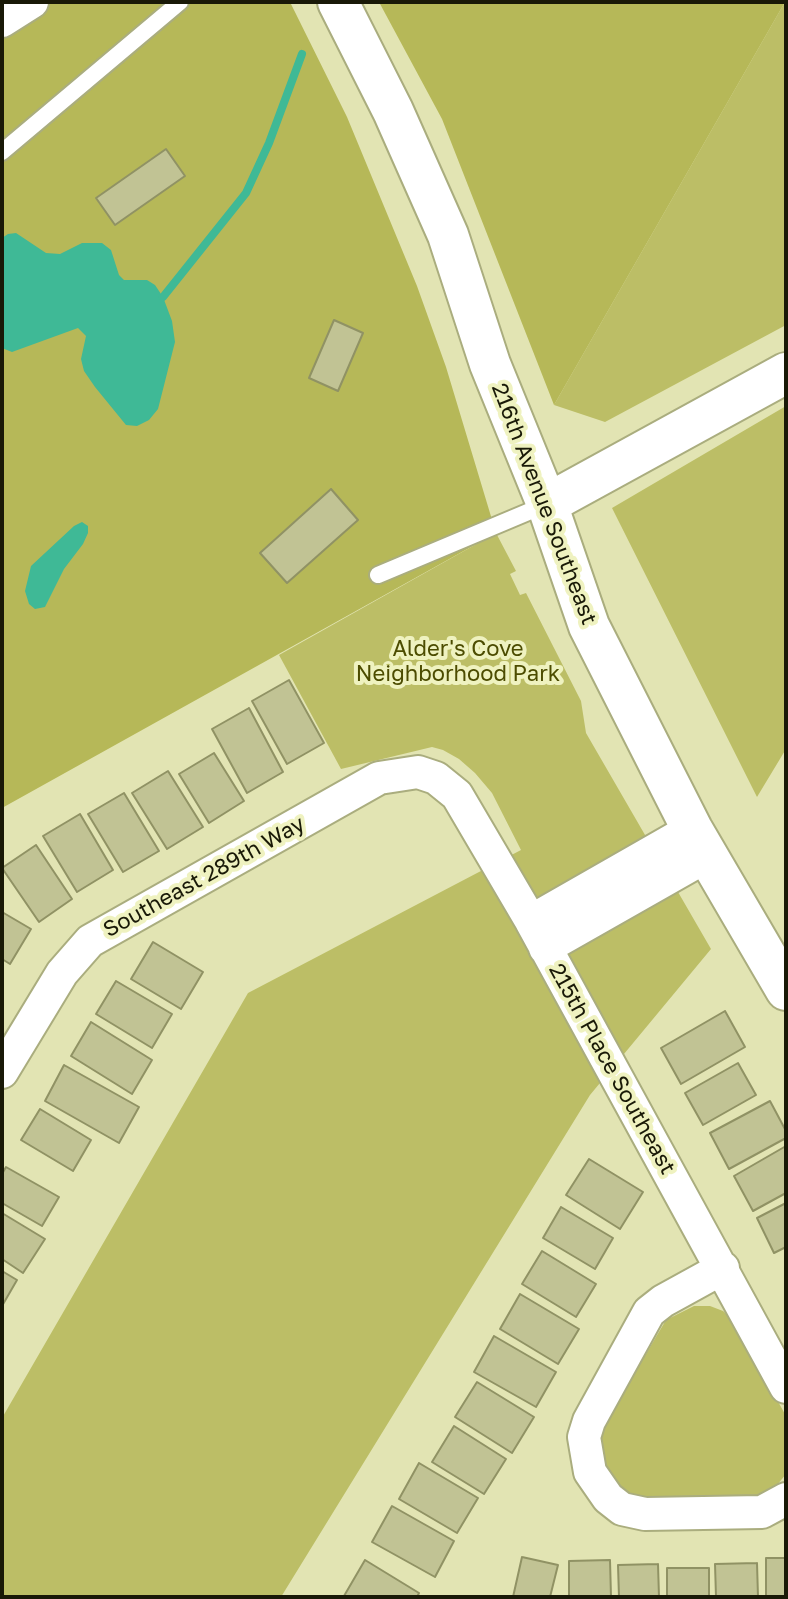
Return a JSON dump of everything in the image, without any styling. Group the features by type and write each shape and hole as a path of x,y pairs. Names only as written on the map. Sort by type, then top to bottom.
{"street":[{"path":"2,21 32,2"},
{"name":"216th Avenue Southeast","path":"338,2 393,111 448,235 490,364 547,504 589,626 699,842 786,990"},
{"path":"547,504 786,373"},
{"name":"215th Place Southeast","path":"418,772 436,778 457,795 538,934 786,1387"},
{"name":"Southeast 289th Way","path":"2,1072 62,973 90,941 379,778 418,772"},
{"path":"538,934 699,842"},
{"path":"723,1268 649,1312 589,1421 584,1437 590,1472 608,1498 622,1509 645,1514 762,1512 786,1499"}],"lane":[{"path":"2,152 180,2"},
{"path":"378,575 547,504"}],"green space":[{"path":"785,2 786,325 605,422 554,405"},
{"path":"786,406 786,749 757,797 612,508"},
{"name":"Alder's Cove Neighborhood Park","path":"496,533 516,571 510,574 520,595 526,593 581,701 586,733 711,949 590,1095 281,1597 2,1597 2,1418 248,993 521,850 492,793 475,773 443,750 432,747 341,769 279,655"},
{"path":"694,1306 710,1306 723,1311 733,1320 786,1416 786,1474 773,1490 757,1495 635,1498 624,1492 602,1467 598,1435 666,1320"}],"shaded area":[{"path":"2,2 290,2 347,117 417,286 446,367 496,533 2,808"},
{"path":"379,2 785,2 554,405 442,119"},
{"path":"16,233 46,253 60,254 82,243 102,243 111,250 119,275 124,280 147,280 155,285 172,321 175,342 158,409 149,420 137,426 126,425 95,387 84,371 81,359 86,336 78,328 12,352 2,348 2,238"},
{"path":"82,522 88,526 83,544 64,569 45,607 35,609 29,604 25,591 31,566"}],"building":[{"path":"166,149 185,176 115,225 96,198"},
{"path":"334,320 363,333 338,391 309,378"},
{"path":"331,489 358,520 287,583 260,553"},
{"path":"289,680 324,743 287,764 252,701"},
{"path":"249,708 283,772 247,793 212,729"},
{"path":"214,753 244,801 209,823 179,774"},
{"path":"168,771 203,827 167,849 132,793"},
{"path":"124,793 159,851 123,872 88,814"},
{"path":"80,814 113,870 77,892 43,836"},
{"path":"36,845 72,899 39,922 2,868"},
{"path":"2,912 31,929 10,964 2,959"},
{"path":"153,942 203,972 181,1009 131,979"},
{"path":"116,981 172,1014 152,1048 96,1014"},
{"path":"725,1011 745,1047 681,1084 661,1048"},
{"path":"91,1022 152,1060 132,1094 71,1056"},
{"path":"738,1063 756,1095 703,1125 685,1093"},
{"path":"64,1065 139,1107 119,1143 45,1101"},
{"path":"770,1101 786,1131 786,1138 729,1169 710,1133"},
{"path":"40,1109 91,1140 73,1171 21,1140"},
{"path":"786,1146 786,1193 753,1211 734,1176"},
{"path":"589,1159 643,1192 620,1229 566,1195"},
{"path":"6,1167 59,1197 42,1226 2,1203 2,1174"},
{"path":"786,1203 786,1247 774,1253 757,1218"},
{"path":"561,1207 613,1238 595,1269 543,1238"},
{"path":"2,1213 45,1239 23,1273 2,1259"},
{"path":"542,1251 596,1284 576,1317 522,1284"},
{"path":"2,1271 17,1280 2,1306"},
{"path":"520,1294 579,1329 558,1364 500,1329"},
{"path":"494,1336 556,1372 536,1407 474,1372"},
{"path":"477,1382 534,1417 512,1453 455,1417"},
{"path":"454,1426 506,1459 484,1494 432,1462"},
{"path":"419,1463 478,1498 457,1533 399,1499"},
{"path":"392,1506 454,1541 435,1577 372,1542"},
{"path":"522,1557 558,1565 550,1597 513,1597"},
{"path":"766,1558 786,1558 786,1597 766,1597"},
{"path":"365,1560 419,1593 417,1597 344,1596"},
{"path":"610,1560 611,1597 569,1597 569,1561"},
{"path":"757,1563 758,1597 716,1597 715,1564"},
{"path":"658,1564 659,1597 619,1597 618,1565"},
{"path":"667,1568 709,1568 709,1597 667,1597"}],"waterway":[{"path":"163,297 246,193 269,143 302,54"}]}
